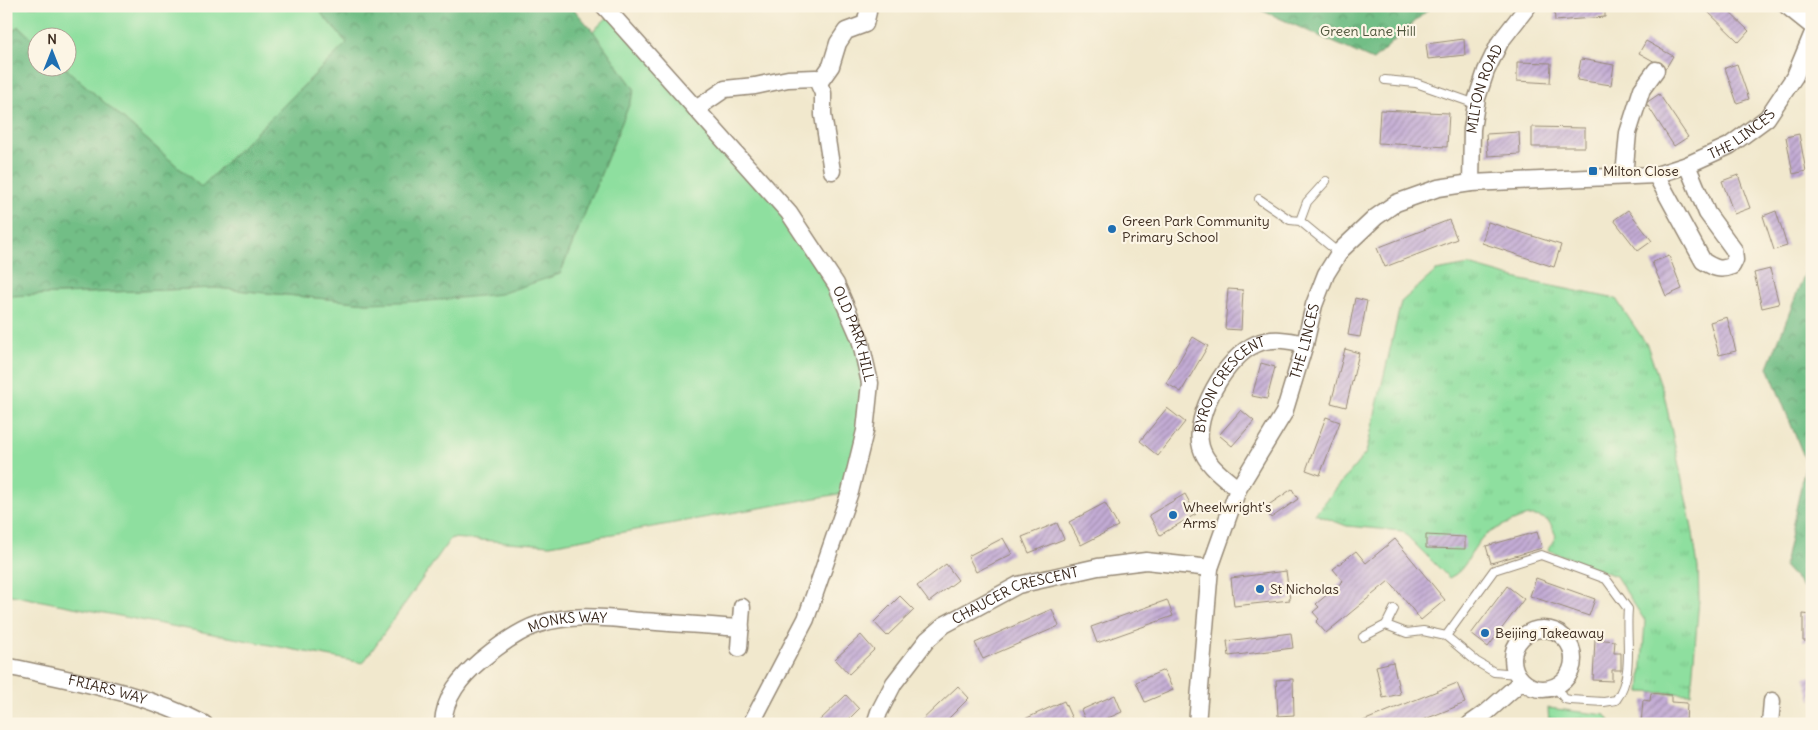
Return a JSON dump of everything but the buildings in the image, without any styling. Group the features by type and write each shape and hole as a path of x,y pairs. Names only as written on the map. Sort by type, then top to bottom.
{"street":[{"name":"OLD PARK HILL","path":"604,6 789,213 836,284 860,339 870,383 865,431 850,492 806,619 751,724"},
{"path":"819,83 831,66 838,42 846,30 865,24 868,12 867,6"},
{"name":"MILTON ROAD","path":"1471,183 1472,129 1476,104 1486,71 1500,42 1528,6"},
{"path":"1787,6 1812,26"},
{"name":"THE LINCES","path":"1197,724 1210,568 1238,489 1284,413 1305,344 1314,305 1326,274 1340,254 1376,217 1396,203 1438,188 1471,183 1656,175 1687,165 1729,146 1767,118 1795,76 1812,35"},
{"path":"1624,176 1628,133 1642,88 1656,70"},
{"path":"696,109 725,89 756,86 788,79 816,78 824,93 823,115 832,171"},
{"path":"1656,175 1703,261 1712,267 1722,270 1732,266 1735,260 1734,250 1708,213 1687,165"},
{"name":"BYRON CRESCENT","path":"1238,489 1212,468 1201,448 1198,432 1212,394 1224,374 1239,356 1255,344 1285,339 1305,344"},
{"name":"CHAUCER CRESCENT","path":"874,724 894,683 927,640 944,625 1018,585 1098,568 1146,561 1210,568"},
{"path":"739,648 742,608"},
{"name":"MONKS WAY","path":"443,724 446,705 451,694 469,669 495,648 539,624 566,618 595,617 741,628"},
{"path":"1549,629 1564,637 1573,652 1574,660 1568,677 1555,687 1538,689 1529,686 1520,678 1513,658 1514,649 1518,642 1532,631 1549,629"},
{"name":"FRIARS WAY","path":"6,666 133,695 187,715 204,724"},
{"path":"1470,724 1520,678"},
{"path":"1770,724 1772,701"}],"lane":[{"path":"1385,80 1416,83 1476,104"},
{"path":"1300,221 1308,202 1326,181"},
{"path":"1259,199 1290,220 1300,221 1340,254"},
{"path":"1446,636 1494,570 1541,555 1606,579 1628,609 1626,623 1628,662 1622,692 1616,700 1588,702 1565,699 1555,687"},
{"path":"1363,637 1386,625 1394,609"},
{"path":"1386,625 1407,633 1423,631 1446,636 1477,662 1494,672 1520,678"}],"green space":[{"path":"6,6 315,6 347,43 201,187 76,78 78,78 78,28 28,28 28,35 18,26 6,40"},
{"path":"315,6 571,6 593,31 635,90 560,274 500,294 428,301 367,303 216,288 6,296 6,40 18,26 28,35 28,78 76,78 201,187 347,43"},
{"name":"Green Lane Hill","path":"1252,6 1432,6 1373,60"},
{"path":"611,14 789,213 836,284 870,383 850,492 550,545 451,538 363,663 6,594 6,296 216,288 367,303 560,274 635,90 593,31"},
{"path":"1812,255 1812,597 1784,566 1806,462 1768,367"},
{"path":"1469,265 1522,280 1616,299 1647,345 1664,394 1693,533 1698,568 1699,599 1691,694 1640,692 1645,621 1616,576 1548,550 1556,536 1550,523 1545,519 1535,516 1526,517 1512,521 1490,532 1477,544 1464,566 1449,578 1402,531 1347,526 1315,514 1366,453 1401,302 1436,271"},
{"path":"1548,708 1606,715 1612,724 1549,724"}],"place":[{"name":"Milton Close","path":"1593,171"},
{"name":"Green Park Community Primary School","path":"1112,229"},
{"name":"Wheelwright's Arms","path":"1173,515"},
{"name":"St Nicholas","path":"1260,589"},
{"name":"Beijing Takeaway","path":"1485,633"}]}
